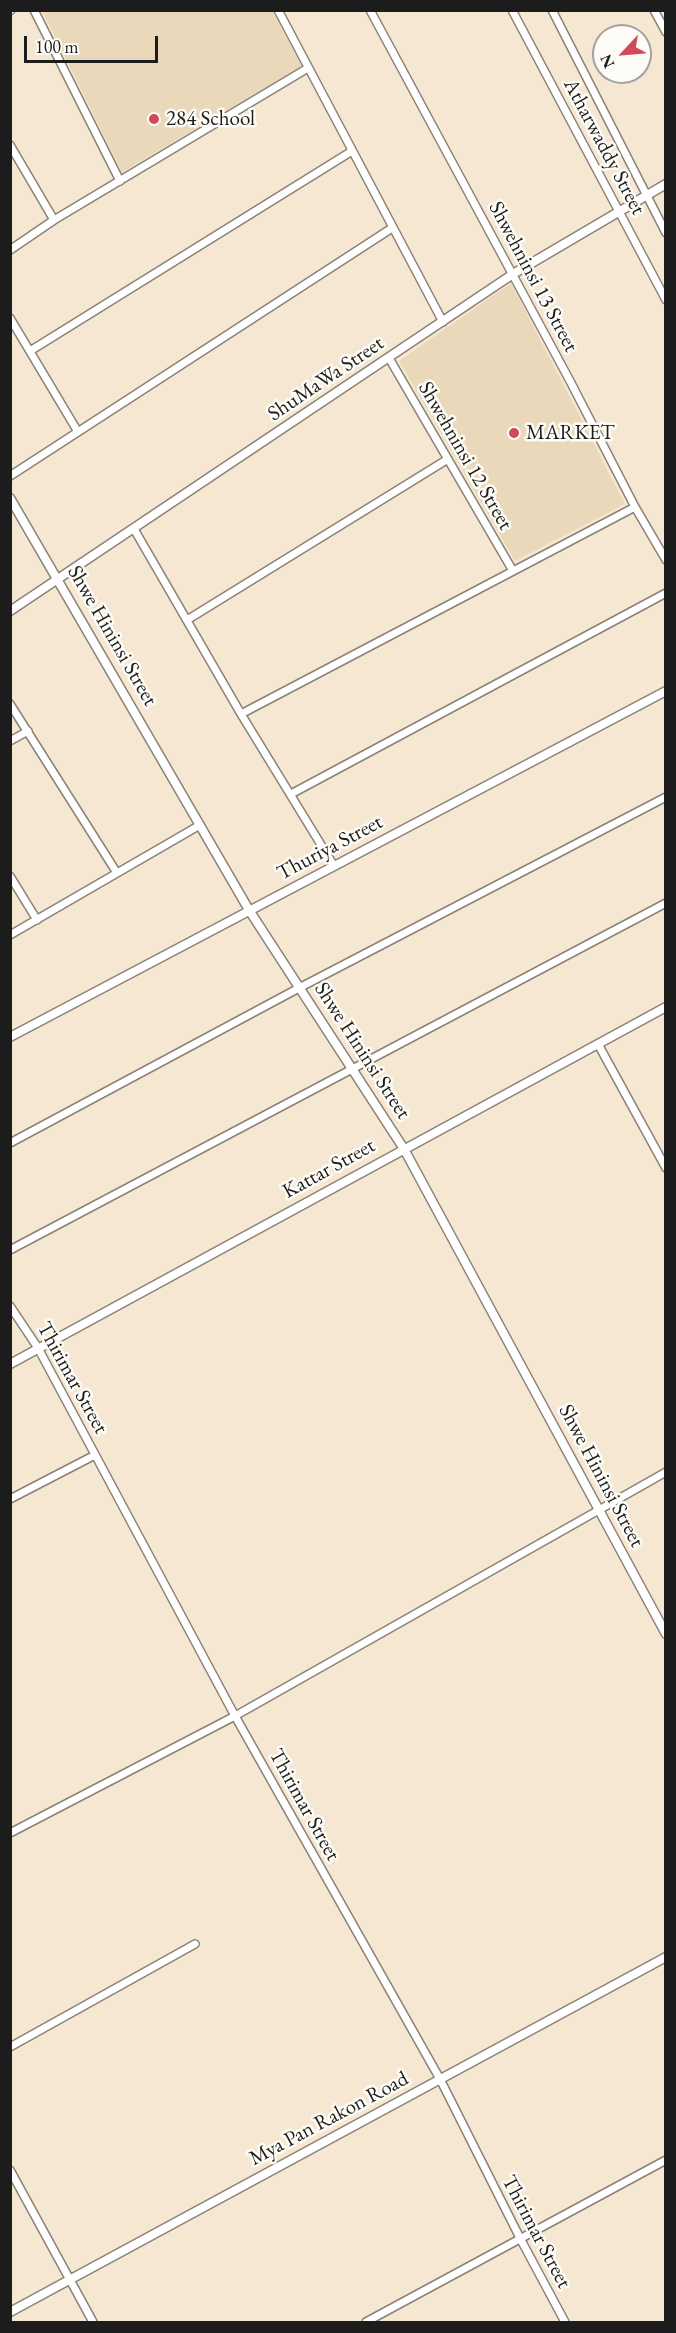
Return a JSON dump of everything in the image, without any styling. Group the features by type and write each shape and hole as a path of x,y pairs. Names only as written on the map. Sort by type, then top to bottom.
{"street":[{"path":"34,10 120,181"},
{"path":"278,10 443,322"},
{"name":"Shwehninsi 13 Street","path":"370,10 513,274 635,507 666,560"},
{"name":"Atharwaddy Street","path":"512,10 666,300"},
{"path":"552,10 666,233"},
{"path":"654,10 666,32"},
{"path":"10,250 54,220 308,68"},
{"path":"10,145 54,220"},
{"path":"30,351 352,152"},
{"name":"ShuMaWa Street","path":"10,611 513,274 666,184"},
{"path":"10,476 392,228"},
{"path":"10,318 78,432"},
{"name":"Shwehninsi 12 Street","path":"389,358 513,571"},
{"path":"187,620 448,459"},
{"name":"Shwe Hininsi Street","path":"10,498 249,910 404,1149 666,1634"},
{"path":"242,714 635,507"},
{"path":"134,529 334,866"},
{"path":"291,794 666,593"},
{"name":"Thuriya Street","path":"10,1037 666,691"},
{"path":"10,704 117,873"},
{"path":"10,741 28,731"},
{"path":"10,1143 299,988 666,797"},
{"path":"10,935 200,825"},
{"path":"10,876 37,920"},
{"path":"10,1250 666,903"},
{"name":"Kattar Street","path":"10,1364 666,1007"},
{"path":"598,1044 666,1168"},
{"name":"Thirimar Street","path":"10,1306 38,1348 235,1716 440,2079 565,2322"},
{"path":"10,1499 95,1455"},
{"path":"10,1833 235,1716 666,1472"},
{"path":"10,2047 195,1944"},
{"name":"Mya Pan Rakon Road","path":"10,2312 666,1957"},
{"path":"366,2322 666,2160"},
{"path":"10,2170 93,2322"}],"shaded area":[{"name":"284 School","path":"42,11 272,11 302,66 122,172"},
{"name":"MARKET","path":"511,283 625,504 515,561 399,361"}],"place":[{"name":"284 School","path":"154,119"},
{"name":"MARKET","path":"514,433"}]}
